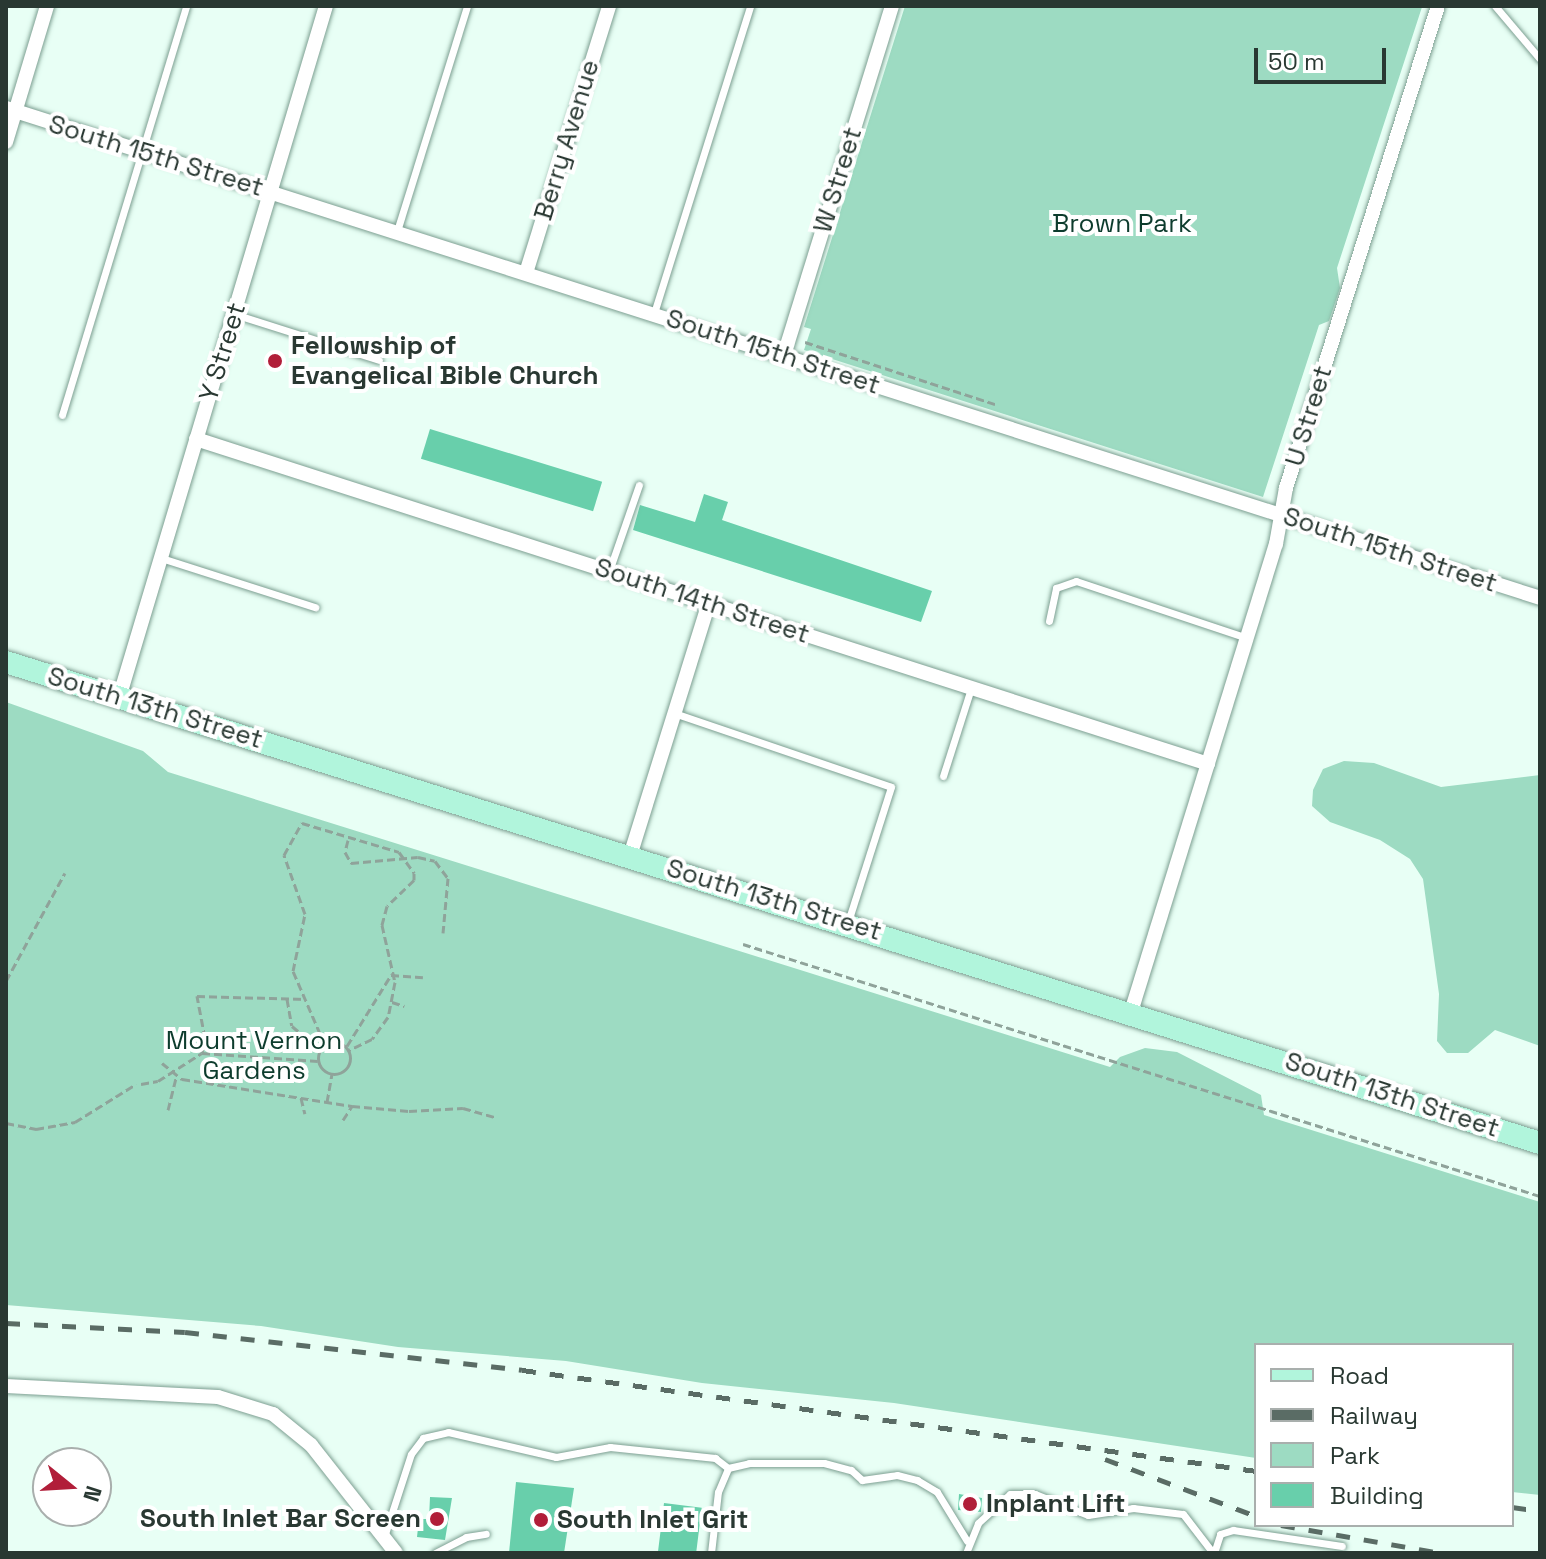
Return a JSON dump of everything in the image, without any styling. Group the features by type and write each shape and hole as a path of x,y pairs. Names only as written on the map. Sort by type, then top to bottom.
{"main road":[{"name":"South 13th Street","path":"6,662 848,922 1540,1143"}],"street":[{"path":"6,142 11,110 47,6"},
{"name":"Y Street","path":"119,698 326,6"},
{"name":"Berry Avenue","path":"526,273 609,6"},
{"name":"W Street","path":"784,355 892,6"},
{"name":"U Street","path":"1131,1012 1438,6"},
{"name":"South 15th Street","path":"11,110 1540,598"},
{"name":"South 14th Street","path":"196,439 1208,764"},
{"path":"630,856 709,603"},
{"path":"6,1386 218,1397 273,1414 311,1445 396,1553"}],"lane":[{"path":"62,415 186,6"},
{"path":"397,231 467,6"},
{"path":"654,313 750,6"},
{"path":"1495,6 1540,59"},
{"path":"234,314 379,360"},
{"path":"609,571 639,485"},
{"path":"160,558 315,607"},
{"path":"1049,621 1056,588 1076,581 1247,638"},
{"path":"943,776 971,688"},
{"path":"674,713 891,787 848,922"},
{"path":"384,1537 411,1454 423,1438 448,1432 556,1457 610,1447 715,1458 728,1468 824,1463 851,1470 862,1480 897,1475 917,1480 937,1492 967,1541"},
{"path":"711,1553 718,1492 728,1468"},
{"path":"966,1553 967,1541 995,1503 1010,1494 1035,1494 1088,1515 1133,1508 1183,1514 1213,1553"},
{"path":"1213,1553 1220,1534 1233,1530 1342,1546"},
{"path":"435,1553 466,1537 486,1534"}],"path":[{"path":"790,337 995,404"},
{"path":"325,1045 293,971 305,914 286,864 287,847 302,823 345,833 348,839 345,852 351,863 429,858 448,878 443,933"},
{"path":"348,839 373,842 406,858 414,880 393,898 382,925 391,975 392,1002 379,1033 348,1049"},
{"path":"6,981 65,873"},
{"path":"743,944 1540,1196"},
{"path":"391,975 423,977"},
{"path":"332,1074 349,1066 348,1049 391,975"},
{"path":"202,1053 205,1038 197,996 306,999"},
{"path":"287,999 292,1026 320,1050"},
{"path":"392,1002 404,1006"},
{"path":"318,1061 320,1050 325,1045 334,1042 348,1049"},
{"path":"6,1123 36,1129 75,1122 138,1084 171,1074 202,1053 318,1061 332,1074"},
{"path":"162,1063 176,1077 301,1098 409,1111 463,1108 497,1118"},
{"path":"327,1102 332,1074"},
{"path":"168,1110 176,1077"},
{"path":"301,1098 305,1114"},
{"path":"343,1120 352,1106"}],"green space":[{"name":"Brown Park","path":"905,6 1430,6 1422,7 1337,268 1340,288 1329,321 1319,325 1263,497 804,350 811,329 804,327"},
{"name":"Mount Vernon Gardens","path":"6,702 143,751 168,772 1110,1067 1120,1057 1145,1048 1177,1052 1261,1095 1264,1115 1540,1202 1540,1495 1514,1492 1514,1343 1254,1343 1254,1458 894,1403 702,1383 566,1361 398,1347 261,1326 6,1305"},
{"path":"1344,761 1374,763 1441,787 1540,775 1540,1046 1495,1030 1468,1053 1447,1053 1437,1041 1439,994 1423,879 1410,859 1380,840 1330,822 1312,806 1313,790 1323,769"}],"building":[{"path":"430,429 602,482 593,511 421,459"},
{"path":"704,494 728,502 722,520 932,591 921,622 633,530 640,505 695,522"},
{"name":"South Inlet Grit","path":"516,1482 574,1488 564,1553 509,1553"},
{"name":"Inplant Lift","path":"959,1494 982,1498 981,1512 958,1510"},
{"name":"South Inlet Bar Screen","path":"430,1497 452,1498 445,1540 417,1537 419,1519 429,1519"},
{"path":"664,1503 702,1508 696,1553 658,1553"}],"railway":[{"path":"6,1323 185,1332 522,1370 1254,1471"},
{"path":"1105,1459 1254,1515"},
{"path":"1514,1507 1540,1511"},
{"path":"1292,1527 1441,1553"}],"place":[{"name":"Fellowship of Evangelical Bible Church","path":"275,361"},
{"name":"Inplant Lift","path":"970,1504"},
{"name":"South Inlet Bar Screen","path":"437,1519"},
{"name":"South Inlet Grit","path":"541,1520"}]}
